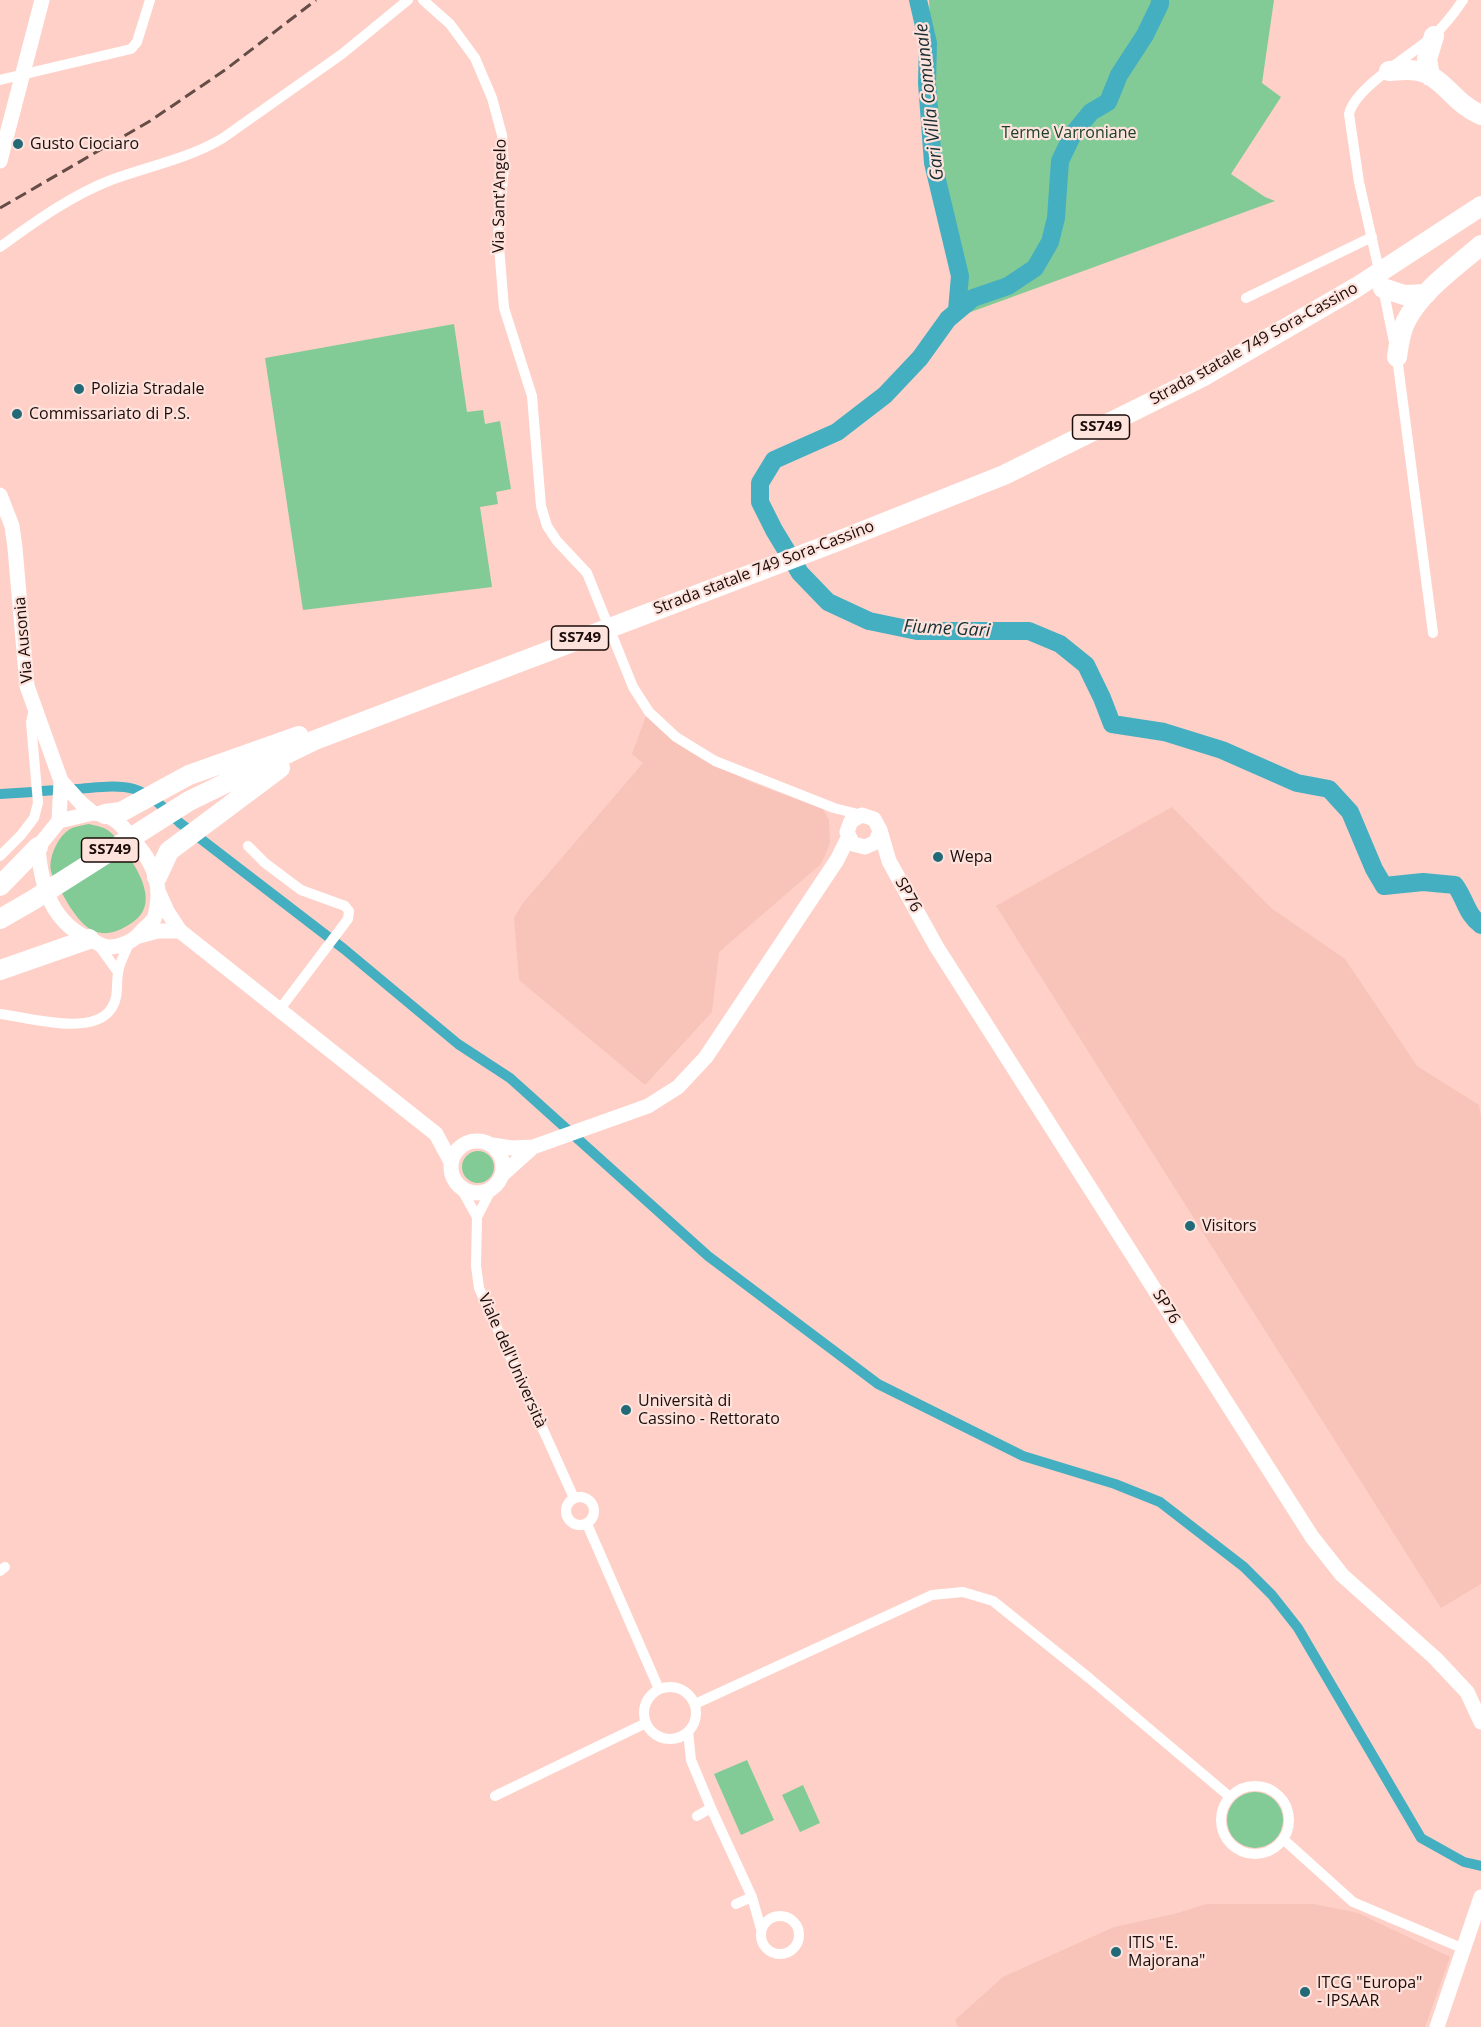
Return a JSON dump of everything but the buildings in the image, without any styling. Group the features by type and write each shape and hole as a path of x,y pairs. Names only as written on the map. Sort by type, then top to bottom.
{"highway":[{"path":"1430,75 1427,59 1434,36"},
{"path":"1389,71 1414,70 1430,75 1465,107 1481,115"},
{"name":"Strada statale 749 Sora-Cassino","path":"0,918 33,900 189,801 315,740 382,712 833,543 1004,475 1202,377 1357,287 1481,206"},
{"path":"1397,357 1400,336 1406,321 1425,294 1481,245"},
{"path":"1383,288 1404,295 1425,294"},
{"path":"99,814 121,812 189,775 305,734 382,712"},
{"path":"158,885 169,851 179,843 237,802 263,779 291,761 382,712"},
{"path":"0,886 38,847"},
{"name":"Strada statale 749 Sora-Cassino","path":"0,926 33,900"},
{"path":"0,970 93,941"}],"street":[{"path":"0,161 42,0"},
{"path":"0,80 131,49 136,42 150,0"},
{"path":"0,247 80,193 111,180 177,160 214,144 342,54 408,0"},
{"name":"Via Sant'Angelo","path":"423,0 450,24 475,58 492,98 502,135 503,157 498,234 504,308 532,396 541,506 547,526 557,541 587,573 633,687 649,712 676,737 706,756 834,808 862,815"},
{"path":"1433,633 1397,357 1359,183 1349,114 1351,104 1366,89 1434,36 1463,0"},
{"path":"1246,298 1372,237"},
{"name":"Via Ausonia","path":"0,495 12,526 24,664 27,686 34,709 61,781 81,804 99,814"},
{"path":"0,856 34,818 38,803 31,722 34,709"},
{"name":"Via Ausonia","path":"58,821 61,781"},
{"path":"834,808 849,833"},
{"path":"180,931 158,931 108,947 78,935 57,915 40,874 38,847 58,821 99,814 116,819 143,852 167,911 180,931 436,1134 451,1162 453,1178 477,1217"},
{"path":"451,1162 458,1149 472,1142 479,1141 512,1148 533,1147 648,1106 678,1087 706,1057 837,860 849,833 851,821 862,815 874,819 880,830 876,842 837,860"},
{"name":"SP76","path":"880,830 889,861 936,945 1312,1537 1342,1575 1474,1694 1481,1722"},
{"name":"SP76","path":"849,833 853,844 889,861"},
{"path":"248,846 301,890 345,906 349,915 280,1009"},
{"path":"0,1014 67,1025 96,1021 111,1010 117,992 118,972 133,940 155,917 158,885"},
{"path":"93,941 118,972"},
{"path":"436,1134 472,1142"},
{"path":"492,1145 502,1158 503,1174"},
{"path":"462,1190 477,1194 490,1190 498,1184 503,1174 533,1147"},
{"name":"Viale dell'Università","path":"490,1190 477,1217 476,1266 479,1288 574,1498"},
{"path":"585,1497 593,1504 595,1513 591,1522 587,1524 578,1526 567,1518 567,1504 574,1498 585,1497"},
{"path":"587,1524 606,1573 659,1689"},
{"path":"695,1704 932,1595 963,1592 993,1601 1089,1678 1230,1797"},
{"path":"666,1687 680,1689 691,1697 695,1704 696,1719 688,1732 674,1739 657,1736 646,1723 644,1715 647,1700 659,1689 666,1687"},
{"path":"495,1796 646,1723"},
{"path":"688,1732 692,1760 711,1808 752,1897 762,1929"},
{"path":"674,1739 692,1760"},
{"path":"1262,1787 1281,1798 1287,1807 1289,1818 1284,1839 1276,1847 1256,1854 1235,1847 1223,1829 1221,1818 1230,1797 1239,1790 1262,1787"},
{"path":"697,1815 711,1808"},
{"path":"1284,1839 1353,1902 1464,1949"},
{"path":"736,1904 752,1897"},
{"path":"752,1897 775,1917"},
{"path":"1437,2027 1481,1897"},
{"path":"775,1917 787,1917 796,1925 799,1938 794,1949 782,1955 769,1952 761,1941 762,1929 764,1923 775,1917"}],"shaded area":[{"path":"646,716 690,752 753,783 823,809 829,820 830,843 821,864 719,952 712,1012 645,1085 519,980 514,918 523,903 643,763 632,754"},
{"path":"1172,807 1271,908 1345,959 1417,1066 1479,1105 1481,1116 1481,1584 1441,1608 996,906"},
{"name":"ITCG \"Europa\" - IPSAAR","path":"1207,1904 1314,1904 1358,1913 1450,1957 1425,2027 958,2027 955,2020 1003,1977 1114,1927"}],"green space":[{"name":"Terme Varroniane","path":"929,0 1274,0 1262,83 1281,97 1231,174 1265,197 1275,201 960,316 958,243 937,162"},
{"path":"454,324 467,412 483,410 485,424 500,421 511,489 496,492 498,504 480,507 492,587 303,610 265,358"},
{"path":"89,824 106,829 114,836 140,876 146,896 141,915 121,929 110,933 100,933 84,924 70,906 51,871 53,853 63,835 72,828"},
{"path":"478,1151 489,1156 494,1167 489,1178 478,1183 467,1178 462,1167 467,1156"},
{"path":"747,1760 774,1820 741,1835 714,1774"},
{"path":"803,1785 820,1823 800,1832 782,1795"},
{"path":"1255,1792 1270,1797 1278,1805 1283,1820 1278,1835 1270,1843 1255,1848 1240,1843 1232,1835 1227,1820 1232,1805 1240,1797"}],"waterway":[{"name":"Gari Villa Comunale","path":"918,0 928,43 927,83 933,163 960,276 957,310"},
{"name":"Fiume Gari","path":"1160,0 1145,35 1119,75 1108,102 1091,112 1073,134 1060,161 1056,218 1050,242 1035,268 1008,286 973,298 948,319 920,358 885,395 837,432 774,460 760,483 760,502 800,573 828,602 869,621 917,631 1029,631 1060,644 1086,665 1112,724 1164,732 1222,750 1297,783 1329,789 1350,812 1374,869 1384,886 1423,882 1455,885 1472,916 1481,925"},
{"path":"76,789 120,787 141,791 153,799 180,823 344,949 458,1044 510,1078 708,1256 878,1384 1023,1456 1115,1484 1160,1502 1244,1567 1272,1595 1298,1628 1421,1838 1464,1862 1481,1866"},
{"path":"42,791 57,790"},
{"path":"0,794 33,792"}],"railway":[{"path":"0,208 150,121 225,70 316,0"}],"place":[{"name":"Gusto Ciociaro","path":"18,144"},
{"name":"Polizia Stradale","path":"79,389"},
{"name":"Commissariato di P.S.","path":"17,414"},
{"name":"Wepa","path":"938,857"},
{"name":"Visitors","path":"1190,1226"},
{"name":"Università di Cassino - Rettorato","path":"626,1410"},
{"name":"ITIS \"E. Majorana\"","path":"1116,1952"},
{"name":"ITCG \"Europa\" - IPSAAR","path":"1305,1992"}]}
